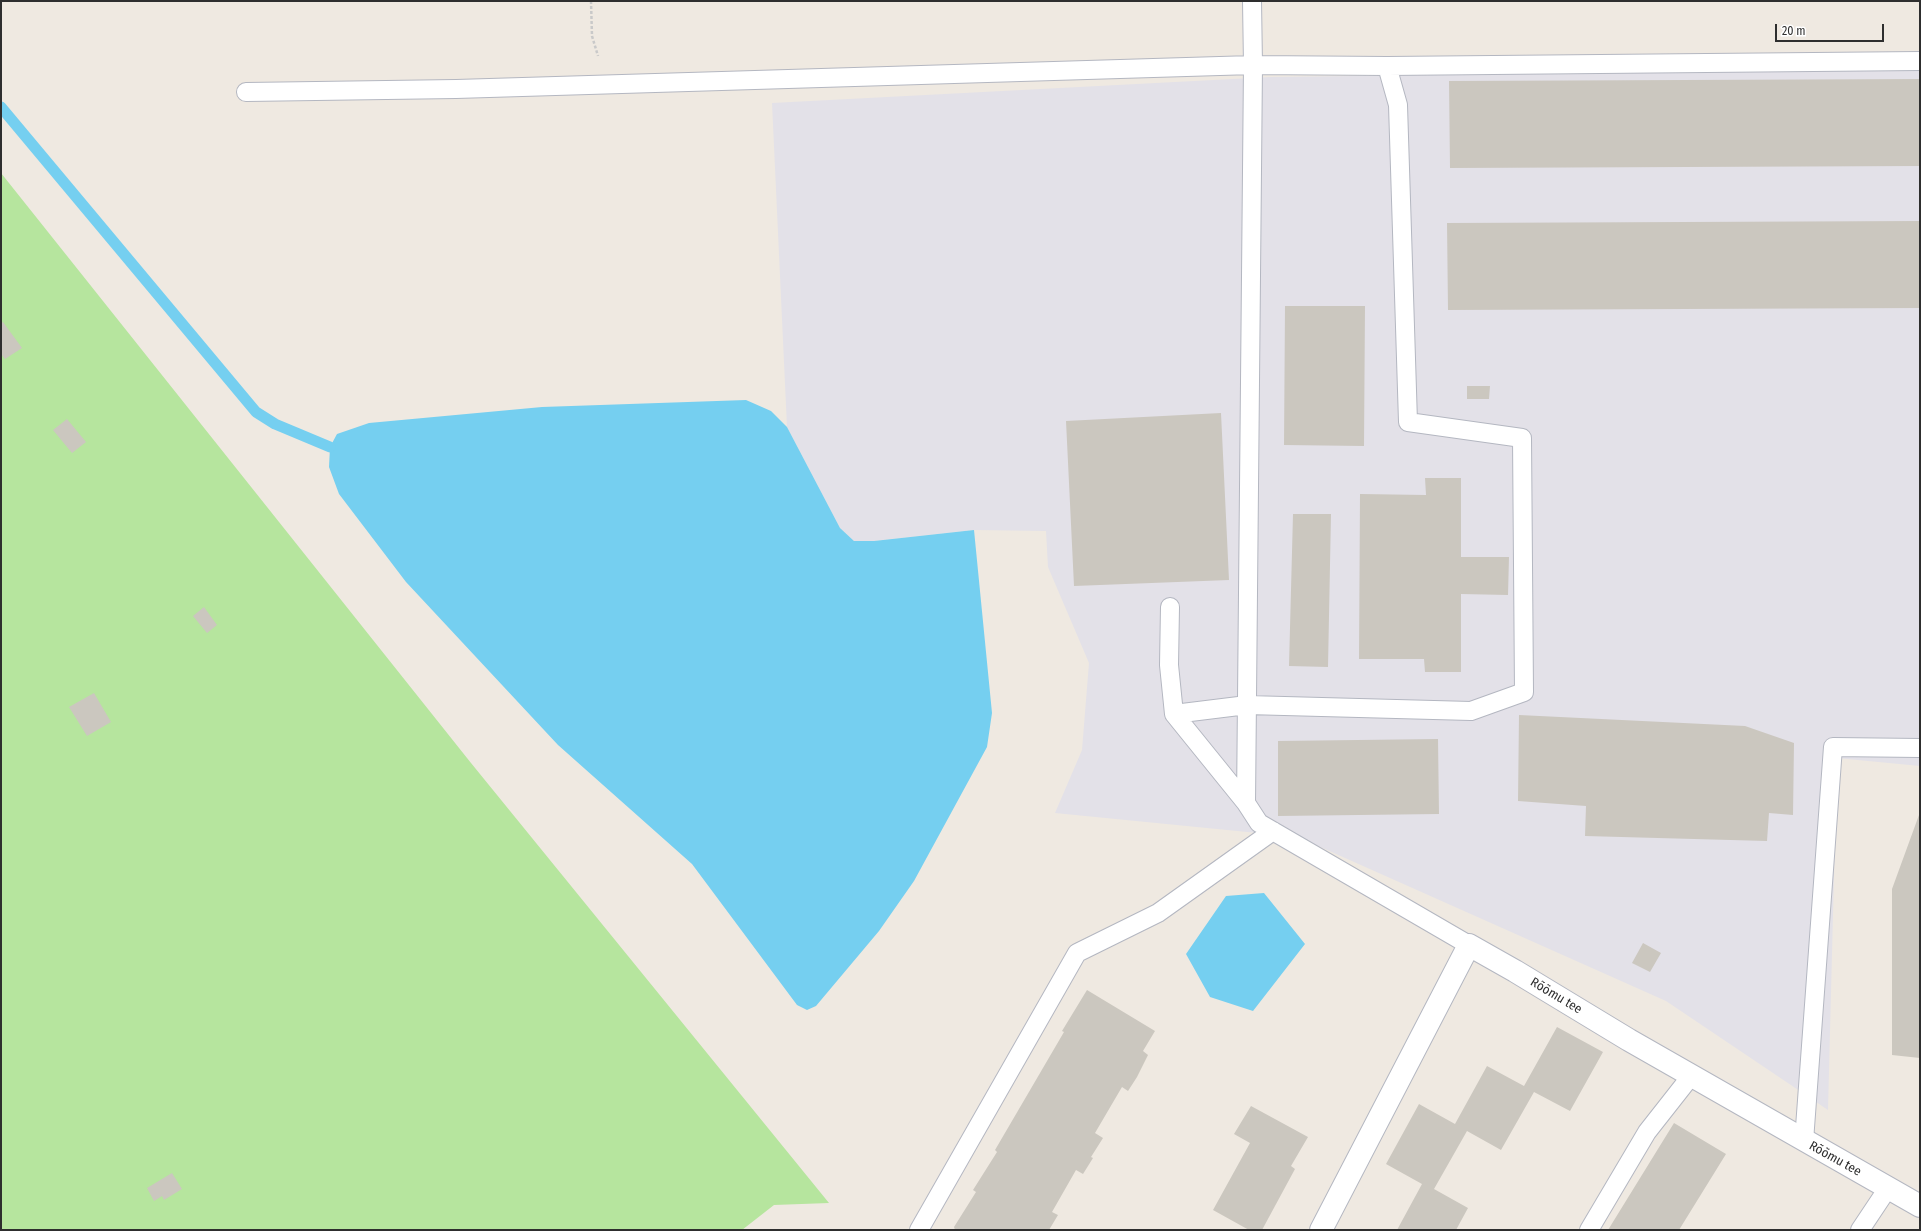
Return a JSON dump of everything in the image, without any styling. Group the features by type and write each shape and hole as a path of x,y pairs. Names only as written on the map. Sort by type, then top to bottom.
{"street":[{"name":"Rõõmu tee","path":"1469,945 1691,1076 1920,1206"},
{"path":"1321,1230 1469,945"}],"lane":[{"path":"1246,803 1253,65 1252,1"},
{"path":"246,92 607,85 1253,65 1387,66 1920,61"},
{"path":"1174,714 1247,705 1471,711 1524,692 1522,438 1408,422 1398,106 1387,66"},
{"path":"1170,607 1169,665 1174,714 1246,803 1259,823 1469,945"},
{"path":"1804,1141 1833,747 1920,748"},
{"path":"919,1230 1077,953 1158,913 1273,831"},
{"path":"1589,1230 1647,1132 1691,1076"},
{"path":"1860,1230 1888,1188"}],"path":[{"path":"592,1 592,36 607,85"}],"shaded area":[{"path":"1920,69 1920,766 1837,758 1828,1110 1666,1001 1298,837 1055,813 1082,750 1089,663 1048,567 1046,531 974,530 874,541 854,541 840,528 787,427 772,103 1271,77"}],"green space":[{"path":"1,173 471,763 829,1203 774,1205 742,1230 1,1230"}],"water":[{"path":"746,400 771,411 787,427 840,528 854,541 874,541 974,530 992,713 987,747 914,881 879,931 816,1006 807,1010 797,1005 692,864 558,745 406,582 339,494 329,467 330,447 337,434 369,423 542,407"},
{"path":"1264,893 1305,944 1253,1011 1210,997 1186,954 1226,896"}],"building":[{"path":"1920,79 1920,166 1450,168 1449,81"},
{"path":"1920,221 1920,308 1448,310 1447,223"},
{"path":"1285,306 1365,306 1364,446 1284,445"},
{"path":"3,322 22,348 5,359 1,354 1,323"},
{"path":"1467,386 1490,386 1489,399 1467,399"},
{"path":"1221,413 1229,580 1074,586 1066,421"},
{"path":"67,419 86,442 72,453 53,430"},
{"path":"1425,478 1461,478 1461,557 1509,557 1508,595 1461,594 1461,672 1425,672 1424,659 1359,659 1360,494 1426,495"},
{"path":"1293,514 1331,514 1328,667 1289,666"},
{"path":"204,607 217,625 207,633 193,616"},
{"path":"94,693 111,722 87,736 69,707"},
{"path":"1519,715 1745,726 1794,743 1793,815 1769,813 1767,841 1585,836 1586,806 1518,801"},
{"path":"1438,739 1439,814 1278,816 1278,741"},
{"path":"1919,815 1920,1058 1892,1055 1892,889"},
{"path":"1643,943 1661,953 1650,972 1632,963"},
{"path":"1087,990 1155,1031 1143,1051 1148,1055 1137,1077 1128,1091 1122,1087 1095,1133 1103,1138 1091,1157 1093,1158 1083,1174 1076,1170 1052,1212 1058,1215 1049,1230 955,1230 954,1227 976,1192 973,1190 997,1152 995,1150 1064,1032 1062,1031"},
{"path":"1557,1027 1603,1052 1570,1111 1534,1092 1501,1150 1467,1131 1434,1189 1468,1208 1456,1230 1397,1230 1422,1184 1386,1164 1419,1104 1455,1124 1487,1066 1524,1086"},
{"path":"1251,1106 1308,1137 1291,1166 1295,1169 1262,1230 1249,1230 1213,1210 1250,1143 1234,1134"},
{"path":"1674,1123 1726,1154 1679,1230 1608,1230"},
{"path":"172,1173 182,1189 164,1200 162,1196 154,1201 147,1188"}],"waterway":[{"path":"1,107 256,412 275,424 330,447"}]}
